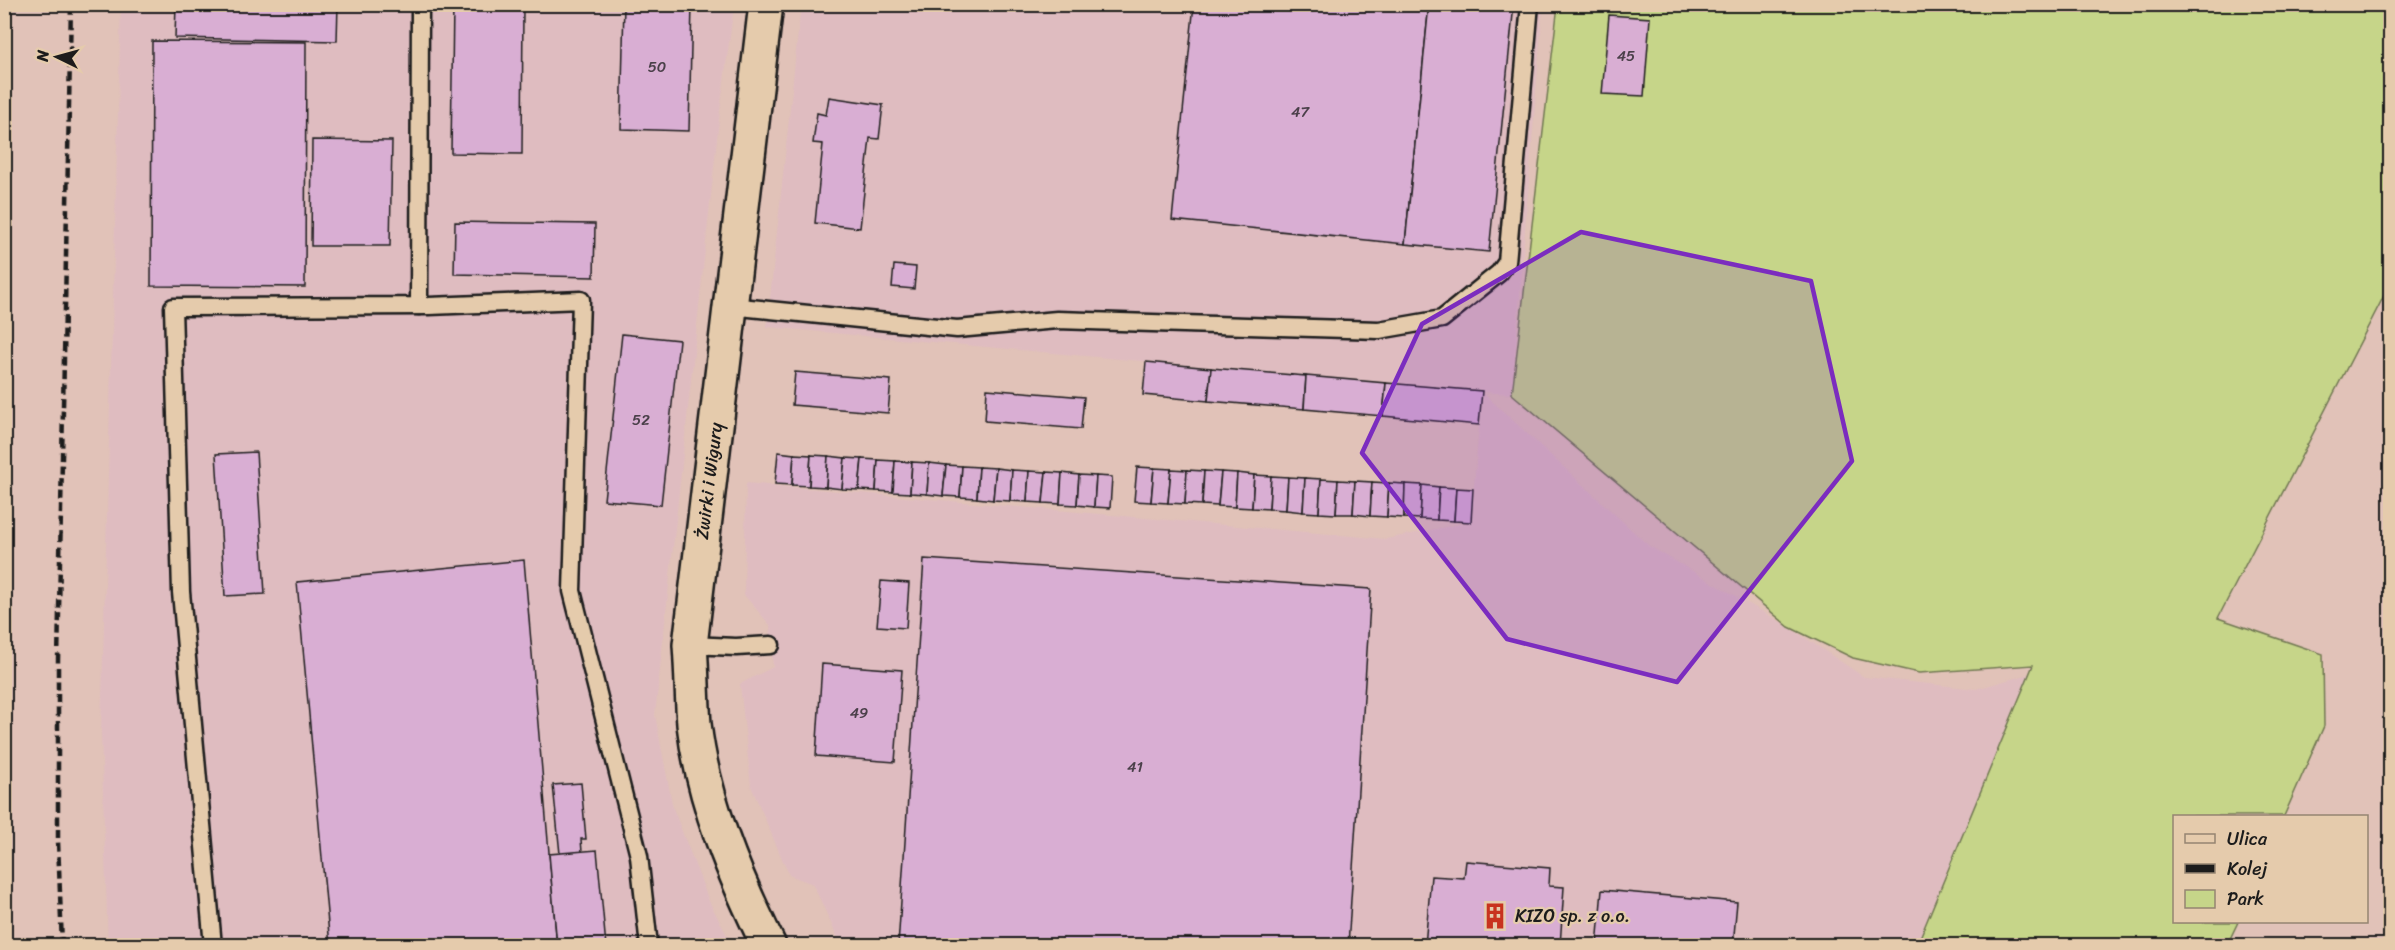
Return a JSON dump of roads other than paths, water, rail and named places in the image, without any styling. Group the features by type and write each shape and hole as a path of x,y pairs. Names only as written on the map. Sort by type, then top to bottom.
{"street":[{"name":"Żwirki i Wigury","path":"766,4 690,645 694,725 710,804 750,907 769,945"}],"lane":[{"path":"419,306 420,4"},
{"path":"730,306 957,329 1057,320 1379,330 1442,319 1499,273 1507,262 1530,4"},
{"path":"213,945 181,592 173,307 419,306 581,300 572,591 639,856 650,945"},
{"path":"690,645 736,647 771,645"}],"railway":[{"path":"62,946 58,841 58,661 71,4"}],"place":[{"name":"KIZO sp. z o.o.","path":"1495,916"}]}
